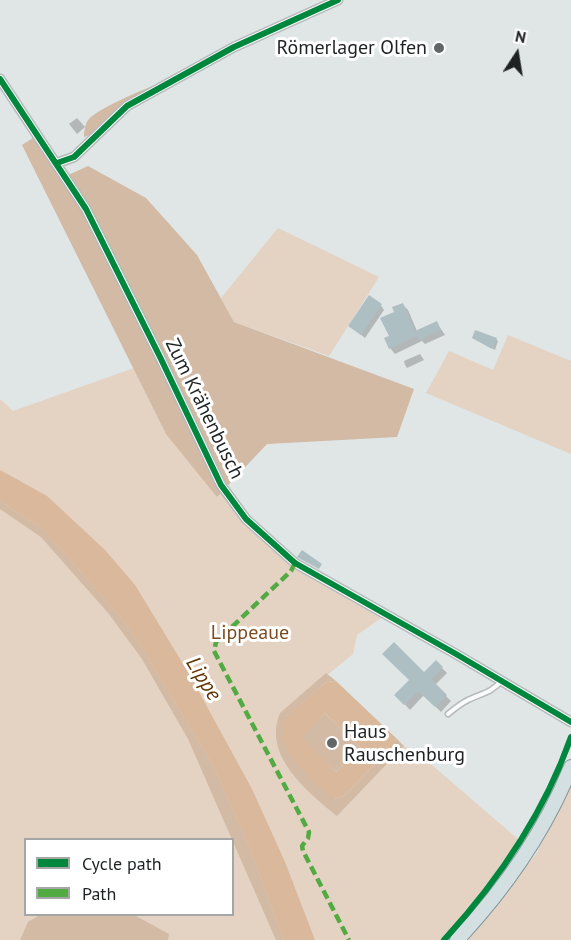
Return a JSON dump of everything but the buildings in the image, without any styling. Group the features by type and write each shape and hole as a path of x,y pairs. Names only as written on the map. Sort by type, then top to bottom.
{"main road":[{"path":"457,940 500,889 529,848 571,767"}],"street":[{"path":"57,163 74,157 126,106 234,47 338,0"},
{"name":"Zum Krähenbusch","path":"0,80 86,209 221,485 246,519 296,563 571,722"}],"lane":[{"path":"448,714 463,702 496,688 502,681"}],"green space":[{"path":"278,228 379,277 329,356 234,322 221,298"},
{"path":"508,335 571,361 571,454 426,393 449,351 493,370"},
{"name":"Lippeaue","path":"137,367 223,491 274,549 384,616 357,635 353,654 320,681 337,815 404,746 433,766 519,840 442,940 0,940 0,399 13,411"},
{"path":"571,783 571,940 468,940 536,854"}],"shaded area":[{"path":"155,85 159,86 96,133 84,137 87,123 94,115 120,100"},
{"path":"36,136 64,177 88,166 146,198 197,255 234,322 414,389 397,437 267,444 217,497 166,434 22,145"},
{"path":"0,470 47,496 105,550 135,585 188,672 252,789 285,862 315,940 284,940 247,842 214,767 124,621 44,530 0,501"},
{"path":"0,501 44,530 124,621 142,648 214,767 247,842 284,940 276,940 234,844 234,838 231,838 188,739 142,659 109,614 41,537 0,509"},
{"path":"326,673 336,681 326,682 286,717 334,799 344,796 393,746 396,738 404,746 337,816 313,796 291,772 277,744 276,729 280,713"},
{"path":"336,681 396,738 393,746 344,796 334,799 296,763 284,740 283,729 286,717 326,682","holes":["325,713 361,748 336,772 301,737"]},
{"path":"325,713 361,748 336,772 300,737"},
{"path":"38,916 136,916 169,934 168,940 20,940 28,922"}],"marked path":[{"path":"295,563 291,571 216,642 214,651 309,832 302,846 303,851 349,940"}],"cycle path":[{"path":"57,163 74,157 127,106 234,47 338,0"},
{"path":"0,79 86,209 221,485 246,519 295,563 571,722"},
{"path":"444,940 483,894 518,845 548,793 571,737"}],"place":[{"name":"Römerlager Olfen","path":"439,48"},
{"name":"Haus Rauschenburg","path":"332,743"}],"water label":[{"name":"Lippe","path":"203,679"}]}
